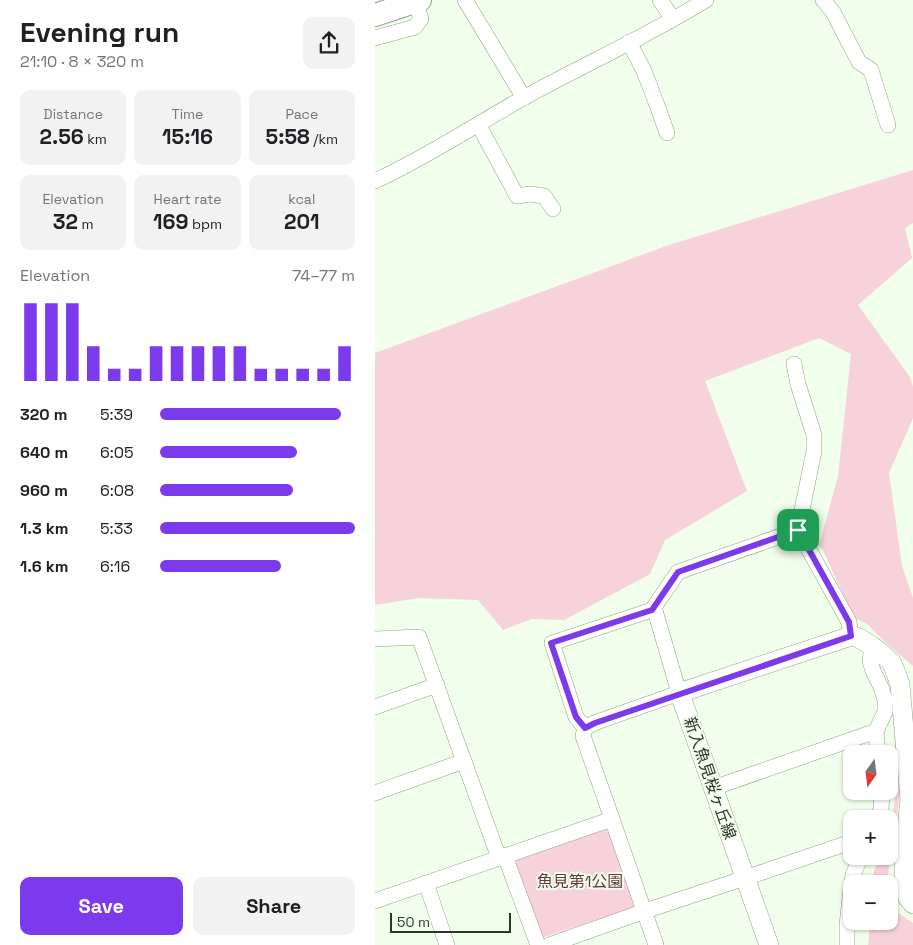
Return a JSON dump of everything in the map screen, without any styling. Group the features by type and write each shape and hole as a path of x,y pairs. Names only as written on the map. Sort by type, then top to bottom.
{"main road":[{"path":"375,15 413,1"}],"street":[{"path":"465,0 524,98"},
{"path":"660,0 673,19"},
{"path":"375,181 706,0"},
{"path":"823,0 833,12 859,62 871,70 888,125"},
{"path":"375,38 415,26 421,20 413,1"},
{"path":"629,42 644,71 667,133"},
{"path":"478,124 517,196 530,194 544,196 553,209"},
{"path":"794,364 798,384 814,435 814,451 798,530 849,622 851,636"},
{"path":"585,728 576,717 551,643 652,610 678,572 798,530"},
{"path":"654,607 679,693"},
{"path":"656,945 583,736 585,728 679,693 851,636 857,637 872,646 892,664 900,684 910,798 904,861 905,887 908,898 913,904"},
{"path":"375,639 419,637 464,761 502,857 548,945 843,845"},
{"path":"872,646 870,661 885,700 885,712 877,731 878,745"},
{"path":"375,707 437,685"},
{"name":"新入魚見桜ヶ丘線","path":"679,693 769,945"},
{"path":"713,788 877,731"},
{"path":"375,792 464,761"},
{"path":"375,901 612,819"},
{"path":"425,884 447,945"},
{"path":"847,930 847,945"}],"green space":[{"path":"913,170 913,223 905,228 912,258 858,305 910,377 913,387 913,418 889,473 902,566 913,598 913,666 867,624 853,617 823,550 819,546 838,476 851,354 819,338 705,381 747,491 665,540 650,574 564,620 532,619 503,630 478,600 419,598 375,605 375,353 669,245"},
{"path":"894,720 903,727 898,810 894,810 895,800 898,800 898,745 895,745"},
{"name":"魚見第1公園","path":"604,828 610,834 636,904 633,908 544,937 537,931 515,867 517,859"},
{"path":"877,865 889,865 888,875 874,875"},
{"path":"898,913 913,923 913,945 868,945 869,930 898,930"}],"route":[{"path":"798,530 849,622 851,636 679,693 585,728 576,717 551,643 652,610 678,572 798,530"}]}
